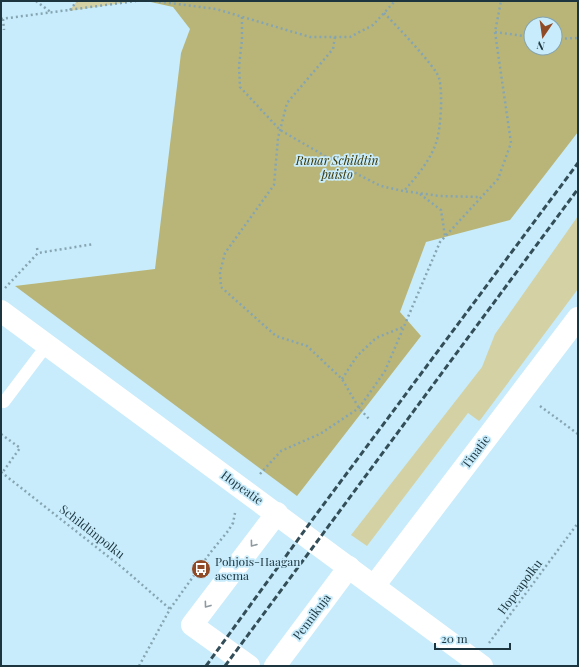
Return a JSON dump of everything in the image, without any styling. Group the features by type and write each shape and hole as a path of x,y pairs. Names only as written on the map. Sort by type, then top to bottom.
{"street":[{"name":"Hopeatie","path":"1,311 277,513 479,664"},
{"name":"Tinatie","path":"374,586 578,318"},
{"path":"249,666 192,626 277,513"},
{"name":"Pennikuja","path":"275,666 349,567"}],"lane":[{"path":"4,402 47,345"}],"path":[{"path":"36,1 52,13"},
{"path":"70,11 77,1"},
{"path":"4,30 2,19 136,1"},
{"path":"154,1 216,9 310,37 350,37 373,25 395,1"},
{"path":"139,666 170,609 210,553 228,532 233,523 235,507 247,491 281,452 320,434 359,408 384,371 440,242 498,179 511,143 495,32 501,1"},
{"path":"384,13 406,36 439,77 441,105 436,143 420,172 403,191"},
{"path":"242,17 242,40 239,66 240,87 280,130 353,172 381,186 403,191 440,196 481,197"},
{"path":"495,32 523,36"},
{"path":"335,37 333,49 287,103 280,130 274,185 225,253 220,272 221,287 276,336 307,346 342,378 359,408 369,418"},
{"path":"563,39 578,38"},
{"path":"419,193 441,210 446,236"},
{"path":"10,283 38,253 94,244"},
{"path":"37,248 38,253"},
{"path":"342,378 358,356 376,338 403,327"},
{"path":"536,403 578,434"},
{"path":"1,434 20,448 2,472"},
{"name":"Schildtinpolku","path":"2,472 124,569 170,609"},
{"name":"Hopeapolku","path":"479,664 578,523"}],"shaded area":[{"path":"77,1 136,1 69,11"},
{"path":"578,216 578,289 481,419 479,421 468,413 367,546 351,535 482,367 495,334"}],"green space":[{"name":"Runar Schildtin puisto","path":"146,1 578,1 578,132 510,220 426,242 400,312 421,336 297,496 15,286 155,269 181,53 190,29 173,7"}],"railway":[{"path":"206,666 318,512 578,163"},
{"path":"225,666 578,189"}],"place":[{"name":"Pohjois-Haagan asema","path":"201,569"}]}
